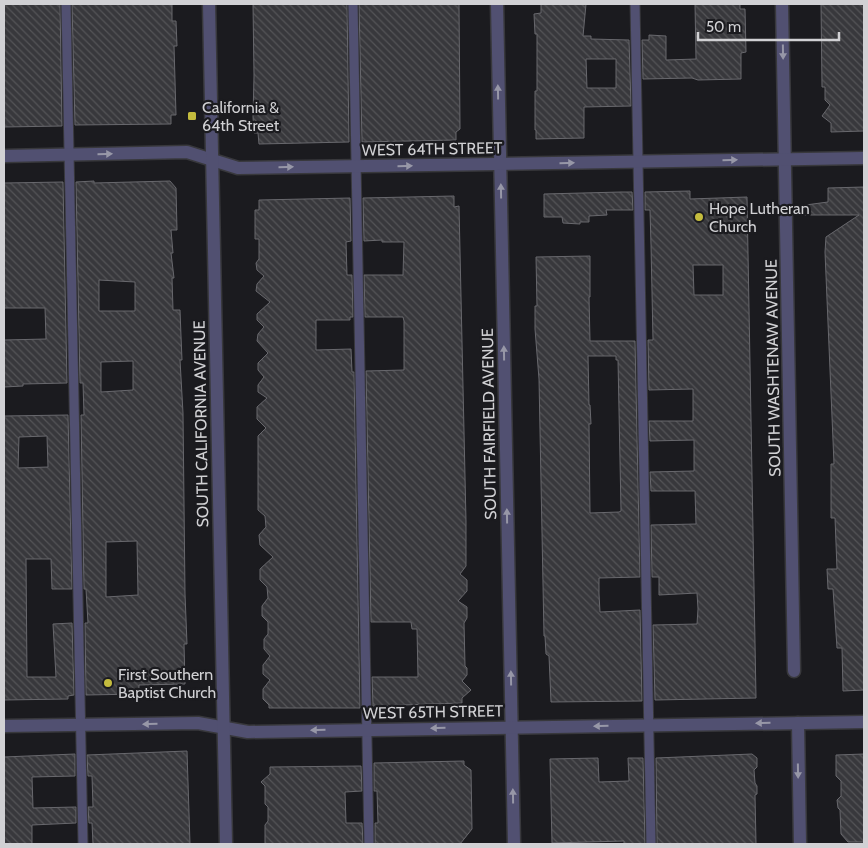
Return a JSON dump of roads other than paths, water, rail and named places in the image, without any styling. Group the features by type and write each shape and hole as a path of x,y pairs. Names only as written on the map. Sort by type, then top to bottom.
{"street":[{"name":"SOUTH CALIFORNIA AVENUE","path":"209,4 226,844"},
{"name":"SOUTH FAIRFIELD AVENUE","path":"497,4 514,844"},
{"name":"SOUTH WASHTENAW AVENUE","path":"782,4 794,671"},
{"name":"WEST 64TH STREET","path":"4,156 187,152 238,168 864,158"},
{"name":"WEST 65TH STREET","path":"4,726 198,723 248,732 864,722"},
{"path":"798,723 800,844"}],"lane":[{"path":"66,4 83,844"},
{"path":"353,4 370,844"},
{"path":"635,4 651,844"}],"place":[{"name":"California & 64th Street","path":"192,116"},
{"name":"Hope Lutheran Church","path":"699,217"},
{"name":"First Southern Baptist Church","path":"108,683"}]}
